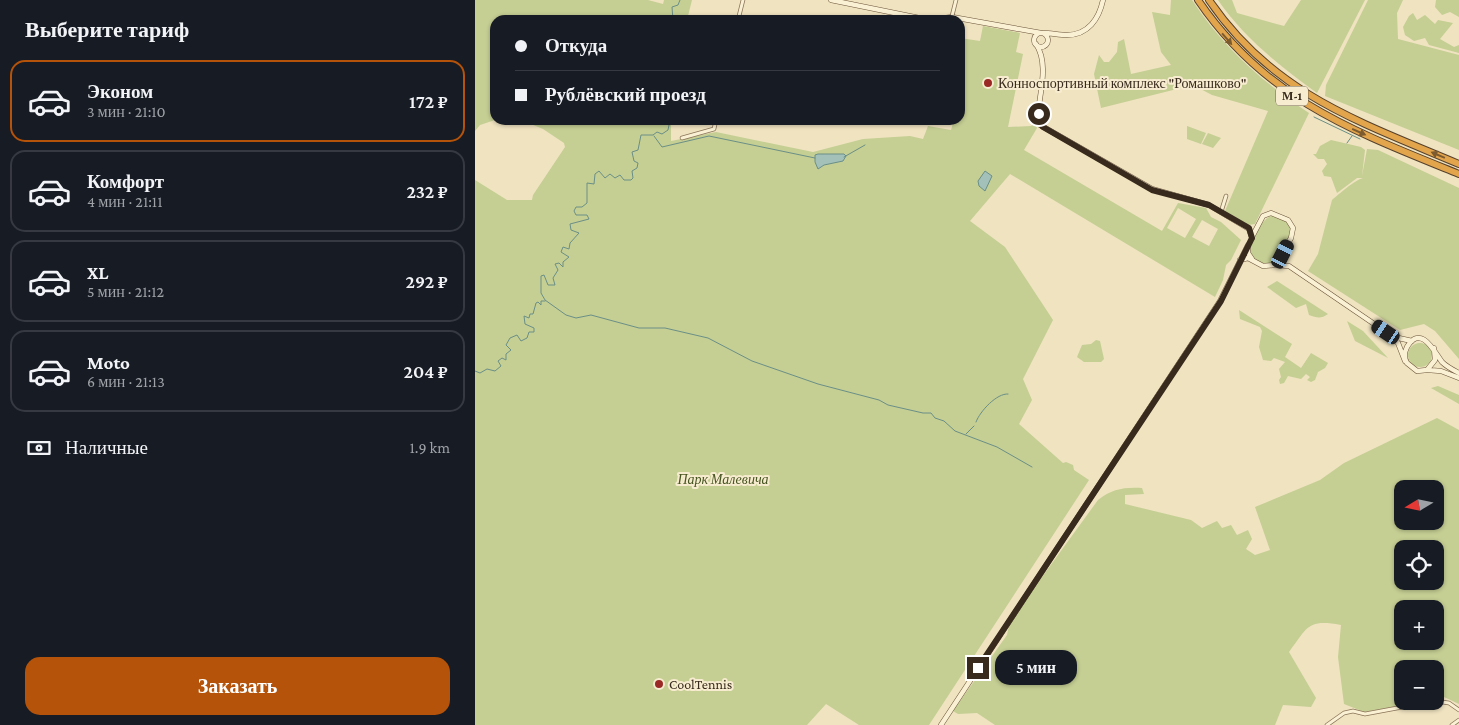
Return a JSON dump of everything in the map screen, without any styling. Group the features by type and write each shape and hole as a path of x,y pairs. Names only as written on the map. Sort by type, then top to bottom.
{"highway":[{"name":"М-1","path":"1197,0 1238,52 1296,99 1336,121 1459,174"},
{"name":"М-1","path":"1209,0 1245,45 1301,91 1340,113 1459,164"}],"street":[{"path":"740,15 743,0"},
{"path":"831,0 904,15"},
{"path":"952,15 956,0"},
{"path":"1035,42 1041,47 1051,37 1078,33 1091,25 1099,16 1103,0"},
{"path":"965,21 1059,35"},
{"path":"1027,30 1031,33 1042,56"},
{"path":"1035,42 1036,35 1042,33"},
{"path":"1042,33 1047,37 1042,56 1043,85 1038,118 1040,125 1152,190 1202,202 1221,212 1251,230 1252,238"},
{"path":"682,138 714,128 715,125"},
{"path":"1221,212 1226,196"},
{"path":"941,725 1221,301 1239,261 1263,216 1274,213 1291,224 1293,233 1283,254 1275,265"},
{"path":"1246,226 1259,224"},
{"path":"1248,245 1248,253 1252,259 1263,266 1289,266"},
{"path":"1283,254 1289,266 1386,332 1400,340 1426,341 1434,348 1442,361 1457,372"},
{"path":"1239,261 1245,258 1252,259"},
{"path":"1386,332 1398,343 1405,361 1414,370 1441,371 1459,378"},
{"path":"1405,361 1406,348 1411,342 1419,340"},
{"path":"1424,371 1431,367 1435,360 1434,348"},
{"path":"1444,702 1449,702 1459,710"},
{"path":"1327,725 1344,713 1353,711 1365,714 1394,709"},
{"path":"1451,725 1459,720"}],"green space":[{"path":"475,0 648,0 663,4 664,0 692,0 688,15 490,15 490,122 480,125 475,131"},
{"path":"1171,0 1192,0 1230,48 1259,76 1309,113 1255,224 1248,225 1225,211 1268,111 1212,95 1193,85 1101,108 1094,74 1099,55 1104,62 1109,62 1117,52 1118,42 1124,39 1131,74 1171,65 1161,52 1152,12 1170,15"},
{"path":"1218,0 1232,0 1237,13 1284,26 1301,0 1365,0 1317,93 1276,62 1251,39"},
{"path":"1368,0 1403,0 1397,13 1398,39 1459,55 1459,150 1325,96 1326,85"},
{"path":"1436,0 1459,0 1459,17 1450,12 1442,15 1435,7"},
{"path":"1413,13 1417,20 1425,15 1435,24 1438,20 1453,23 1440,39 1454,47 1459,45 1459,53 1429,45 1425,38 1414,41 1405,35 1403,27 1409,16"},
{"name":"Парк Малевича","path":"983,26 1020,33 1016,52 1023,54 1008,127 1031,126 1035,123 1037,128 1024,150 1162,231 1178,203 1206,208 1211,217 1221,222 1241,240 1231,260 1226,265 1223,280 1215,297 1010,174 970,221 1005,247 1053,320 1023,379 1032,400 1019,424 1063,463 1066,462 1073,465 1074,470 1089,480 929,725 859,725 826,704 807,725 475,725 475,180 507,200 532,200 533,195 565,147 564,143 533,125 671,125 671,141 716,132 813,152 863,139 910,136 923,139 928,126 951,130 952,125 965,125 965,39 980,41","holes":["1178,208 1196,219 1185,238 1167,228","1202,220 1218,229 1209,246 1192,237"]},
{"path":"1187,126 1206,133 1201,144 1187,139"},
{"path":"1208,133 1221,138 1213,148 1202,144"},
{"path":"1331,140 1361,147 1365,150 1362,176 1367,149 1378,150 1459,188 1459,359 1435,331 1424,324 1400,330 1308,271 1318,254 1332,200 1363,178 1357,178 1337,193 1331,177 1324,176 1322,171 1327,164 1324,159 1318,159 1313,154 1316,154 1320,146"},
{"path":"1274,215 1289,223 1291,230 1284,251 1273,262 1266,264 1253,258 1250,246 1261,224"},
{"path":"1277,281 1328,314 1319,318 1309,315 1306,304 1296,308 1267,287"},
{"path":"1239,310 1292,344 1285,357 1301,368 1311,353 1328,363 1325,368 1318,372 1315,380 1311,382 1307,380 1310,377 1306,374 1301,379 1288,376 1284,383 1280,384 1279,369 1285,362 1274,358 1271,361 1263,360 1259,347 1262,331 1260,327 1240,319"},
{"path":"1347,321 1363,331 1388,358 1355,341"},
{"path":"1096,340 1100,341 1104,359 1101,362 1084,362 1077,357 1082,345 1091,344"},
{"path":"1420,343 1429,346 1432,355 1429,364 1420,367 1411,364 1408,355 1411,346"},
{"path":"1438,386 1459,395 1459,404 1431,388"},
{"path":"1437,418 1459,430 1459,704 1444,697 1444,660 1394,660 1394,707 1364,712 1344,704 1338,657 1341,625 1321,623 1309,627 1289,652 1316,698 1311,707 1283,705 1275,725 995,725 977,713 958,714 953,711 1007,635 1010,621 1098,500 1103,496 1119,490 1142,488 1144,494 1125,495 1125,504 1191,520 1202,528 1217,521 1222,528 1231,525 1237,535 1248,530 1252,539 1246,549 1255,555 1270,550 1255,507 1320,480 1344,463"}],"water":[{"path":"844,154 846,156 843,161 824,165 818,169 815,155"},
{"path":"985,171 992,176 985,191 979,186 978,181"}],"waterway":[{"path":"673,15 672,7 678,5 680,0"},
{"path":"1314,117 1360,139"},
{"path":"669,125 668,130 662,134 657,132 653,135 641,135 638,150 632,152 634,161 638,163 637,168 632,171 633,178 631,180 624,180 620,175 615,178 610,174 605,178 599,171 595,174 594,184 587,183 587,203 582,207 576,207 574,211 576,215 587,215 589,219 570,224 571,230 579,233 570,243 569,249 563,247 561,252 569,257 563,262 563,267 559,263 555,264 558,270 553,278 555,285 548,285 544,275 541,276 541,293 545,300 566,315 576,318 591,315 639,328 665,328 708,338 752,361 818,384 879,400 888,405 931,413 935,418 944,421 955,431 997,447 1032,467"},
{"path":"654,136 662,147 709,136 815,158"},
{"path":"1347,143 1352,136"},
{"path":"844,157 865,145"},
{"path":"475,371 480,373 487,369 495,371 501,366 498,361 502,358 506,360 506,354 511,350 506,345 510,338 517,335 521,341 527,338 529,332 534,332 534,328 525,324 524,316 529,318 530,314 533,314 536,303 538,302 541,305 541,301 545,301"},
{"path":"976,422 989,403 999,396 1008,394"},
{"path":"966,434 974,426"}],"place":[{"name":"Конноспортивный комплекс \"Ромашково\"","path":"988,83"},
{"name":"CoolTennis","path":"659,684"}],"route":[{"path":"978,668 1221,301 1239,261 1252,238 1249,228 1209,205 1195,200 1161,194 1152,190 1043,127 1038,121 1039,114"}]}
